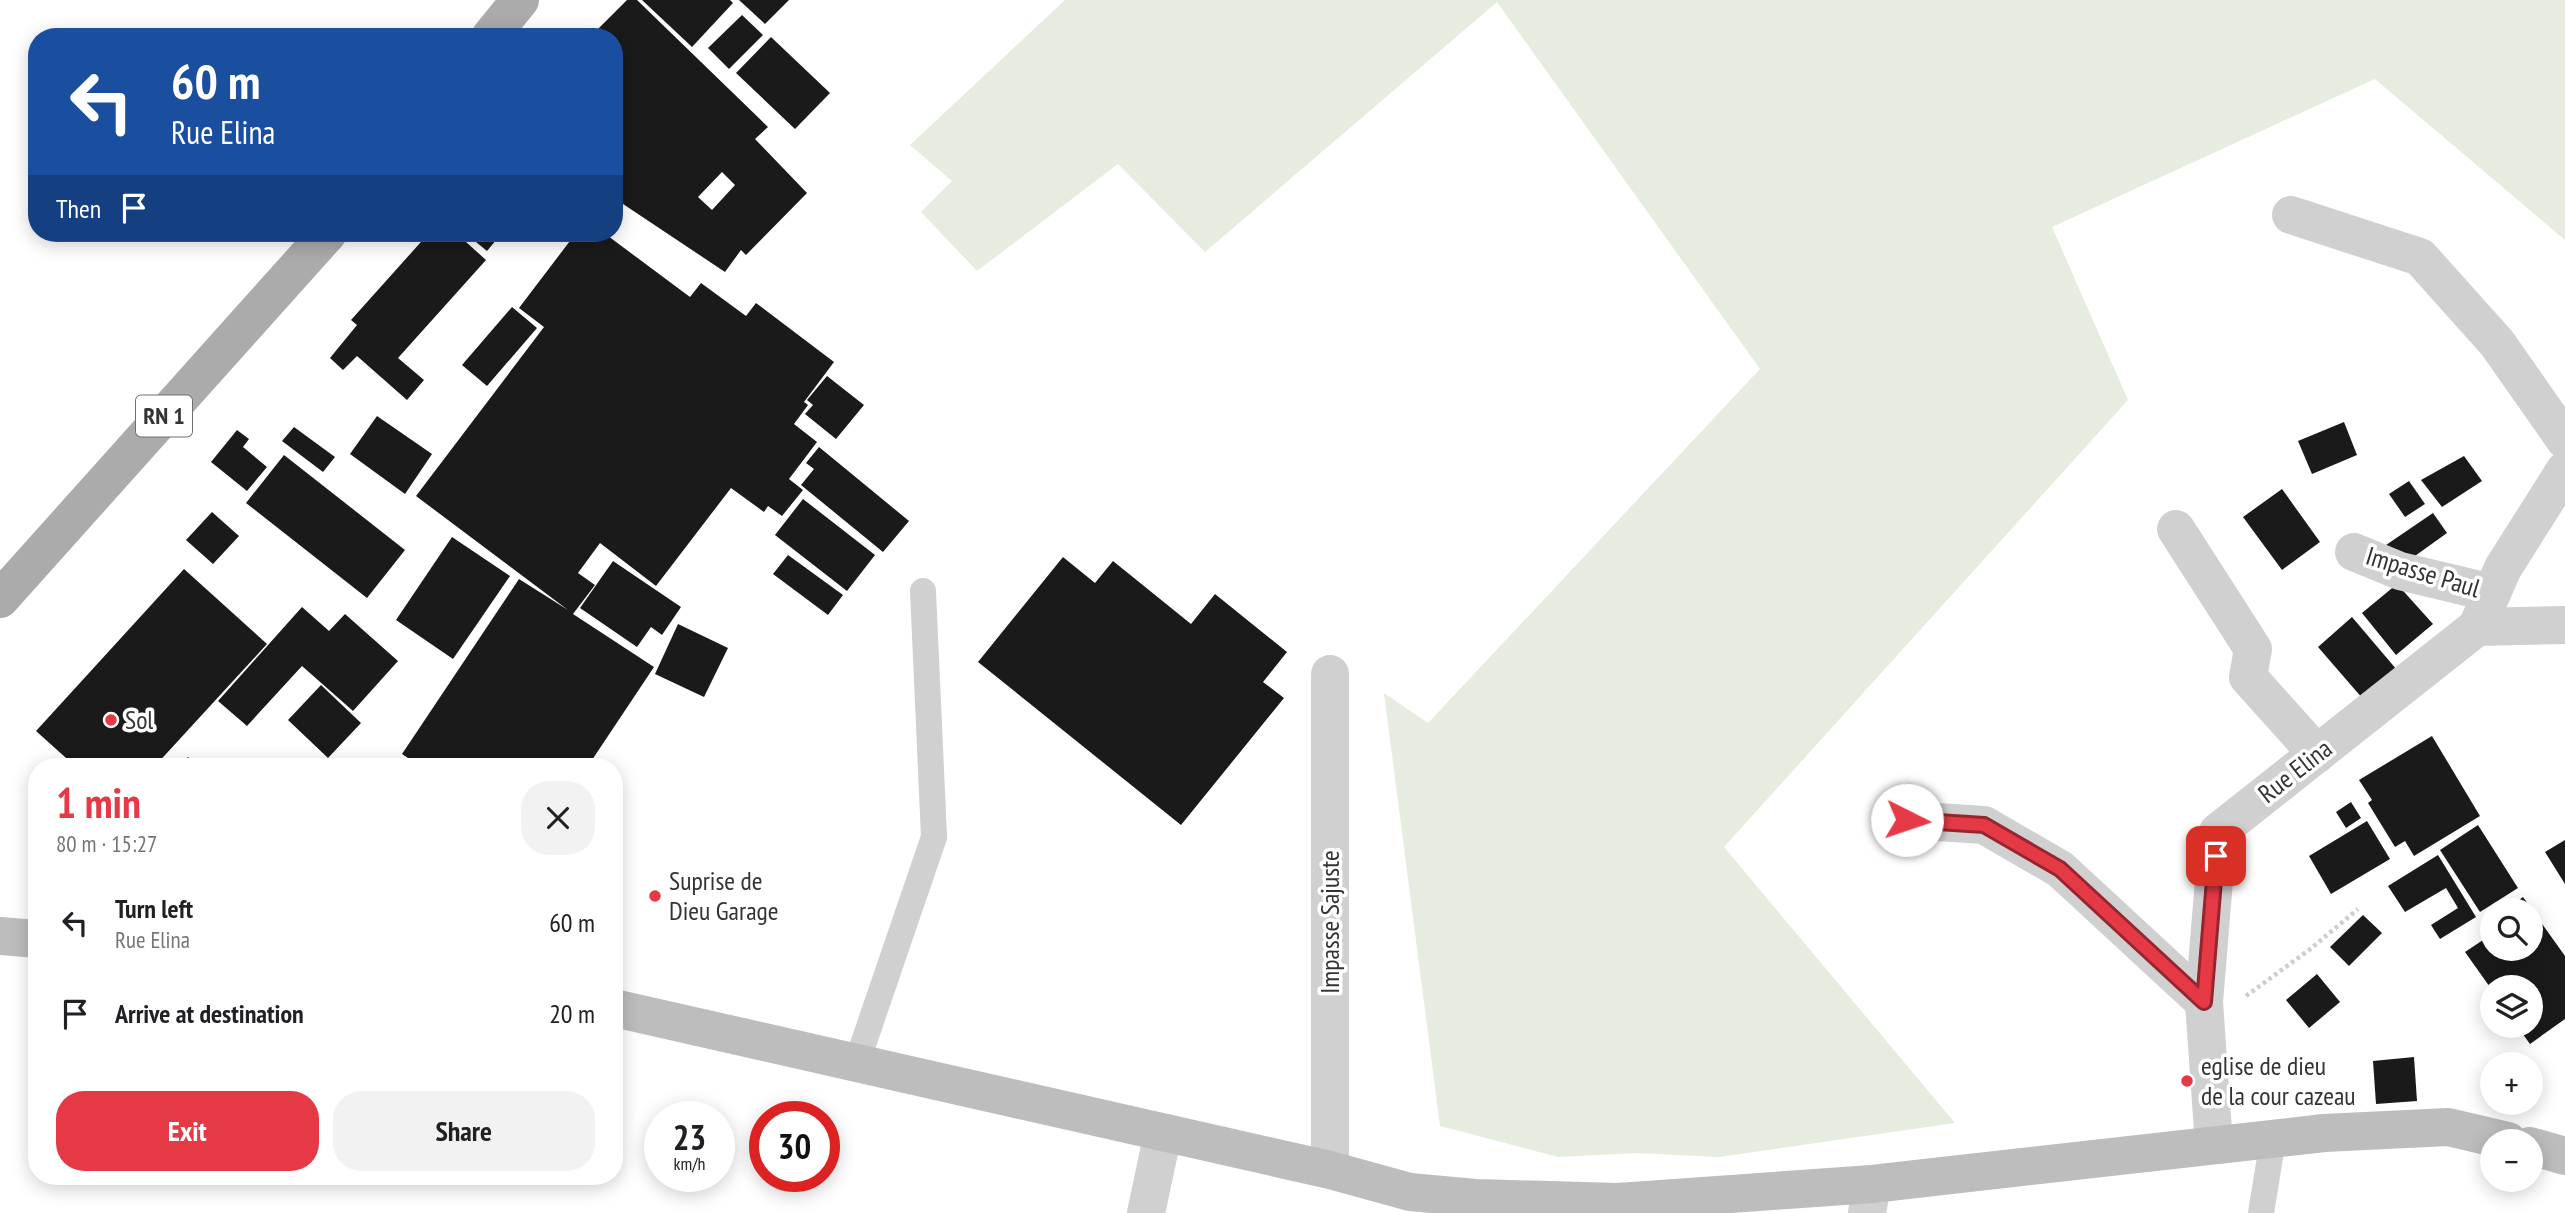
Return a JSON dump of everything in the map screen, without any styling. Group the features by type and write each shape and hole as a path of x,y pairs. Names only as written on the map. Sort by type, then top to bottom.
{"main road":[{"path":"497,28 520,0"},
{"name":"RN 1","path":"0,599 320,242"},
{"path":"0,936 28,938"},
{"path":"623,1010 856,1065 1330,1170 1414,1203 1475,1198 1618,1202 1870,1198 2214,1145 2323,1133 2448,1127 2480,1134"},
{"path":"2543,1150 2565,1156"}],"street":[{"path":"2291,215 2420,257 2497,343 2565,440"},
{"name":"Rue Elina","path":"2214,1145 2205,1014 2218,832 2316,754 2484,610 2503,568 2565,470"},
{"path":"2176,529 2253,649 2248,677 2316,754"},
{"name":"Impasse Paul","path":"2354,551 2484,610 2565,625"},
{"name":"Impasse Sajuste","path":"1330,1170 1331,674"},
{"path":"1907,820 1984,825 2060,869 2205,1014"},
{"path":"1146,1213 1163,1133"}],"lane":[{"path":"856,1065 934,837 923,591"},
{"path":"2261,1213 2273,1139"}],"path":[{"path":"2205,1014 2309,950 2358,909"}],"shaded area":[{"path":"1065,0 2565,0 2565,240 2375,79 2052,227 2128,400 1724,847 1955,1123 1719,1157 1636,1153 1558,1157 1440,1126 1384,693 1428,723 1760,369 1497,2 1205,252 1118,164 977,271 921,212 952,181 910,145"}],"building":[{"path":"627,0 637,0 768,127 755,139 807,193 746,255 741,250 725,272 623,204 623,28 599,28","holes":["722,172 735,185 712,210 698,197"]},
{"path":"642,0 730,0 733,3 692,47"},
{"path":"739,0 789,0 765,24"},
{"path":"742,15 763,35 729,69 708,48"},
{"path":"771,37 830,93 795,129 736,73"},
{"path":"421,242 466,242 486,260 398,358 424,380 407,400 357,356 343,370 330,358 357,325 351,320"},
{"path":"476,242 494,242 487,251"},
{"path":"569,242 616,242 690,297 701,283 746,316 756,303 834,362 804,402 808,405 794,424 817,442 789,479 803,490 782,516 768,506 764,512 731,488 656,586 600,543 578,573 595,585 573,614 654,667 593,758 408,758 402,754 519,579 568,610 416,496 544,327 519,308"},
{"path":"512,307 537,328 487,386 462,365"},
{"path":"827,376 864,405 836,439 805,414 813,405 807,400"},
{"path":"377,416 432,454 405,494 350,454"},
{"path":"2344,422 2357,455 2312,474 2298,441"},
{"path":"294,427 335,457 323,472 282,441"},
{"path":"237,430 249,439 243,447 267,467 247,491 211,462"},
{"path":"819,447 909,521 883,552 801,485 814,469 806,463"},
{"path":"284,455 405,550 367,598 246,503"},
{"path":"2464,456 2482,481 2442,507 2421,480"},
{"path":"2409,481 2425,504 2405,517 2389,494"},
{"path":"2282,489 2320,542 2282,570 2243,517"},
{"path":"803,499 875,555 847,591 775,535"},
{"path":"212,512 239,536 213,564 186,540"},
{"path":"2433,513 2447,533 2401,566 2386,545"},
{"path":"452,537 510,576 453,659 396,620"},
{"path":"788,555 843,595 828,615 773,574"},
{"path":"1063,557 1095,583 1113,561 1191,624 1215,594 1287,652 1263,682 1284,698 1181,825 978,662"},
{"path":"613,561 681,607 662,635 651,627 637,647 580,608"},
{"path":"184,569 267,644 162,758 66,758 36,731"},
{"path":"2397,584 2433,624 2396,655 2362,613"},
{"path":"302,607 329,631 345,614 398,661 353,711 302,666 247,726 218,701"},
{"path":"2352,617 2397,670 2363,699 2318,647"},
{"path":"678,624 728,648 704,697 655,674"},
{"path":"321,685 361,723 328,758 288,720"},
{"path":"2432,736 2480,816 2414,856 2405,841 2395,847 2368,803 2372,800 2359,780"},
{"path":"2351,802 2361,818 2346,828 2336,812"},
{"path":"2367,821 2390,859 2331,894 2309,856"},
{"path":"2478,825 2518,888 2502,898 2480,898 2480,912 2440,850"},
{"path":"2565,840 2565,884 2545,852"},
{"path":"2438,855 2476,917 2440,939 2431,925 2458,908 2446,888 2405,912 2388,886"},
{"path":"2363,915 2382,933 2349,966 2330,947"},
{"path":"2543,925 2565,956 2565,1019 2543,1035 2543,975 2481,975 2465,952 2480,942 2480,961 2543,961"},
{"path":"2317,974 2340,1002 2309,1028 2286,1000"},
{"path":"2526,1038 2538,1038 2530,1044"},
{"path":"2414,1057 2417,1101 2376,1104 2373,1061"}],"place":[{"name":"Sol","path":"111,720"},
{"name":"Suprise de Dieu Garage","path":"655,896"},
{"name":"eglise de dieu de la cour cazeau","path":"2187,1081"}],"route":[{"path":"1907,820 1984,825 2060,869 2204,1002 2216,856"}]}
